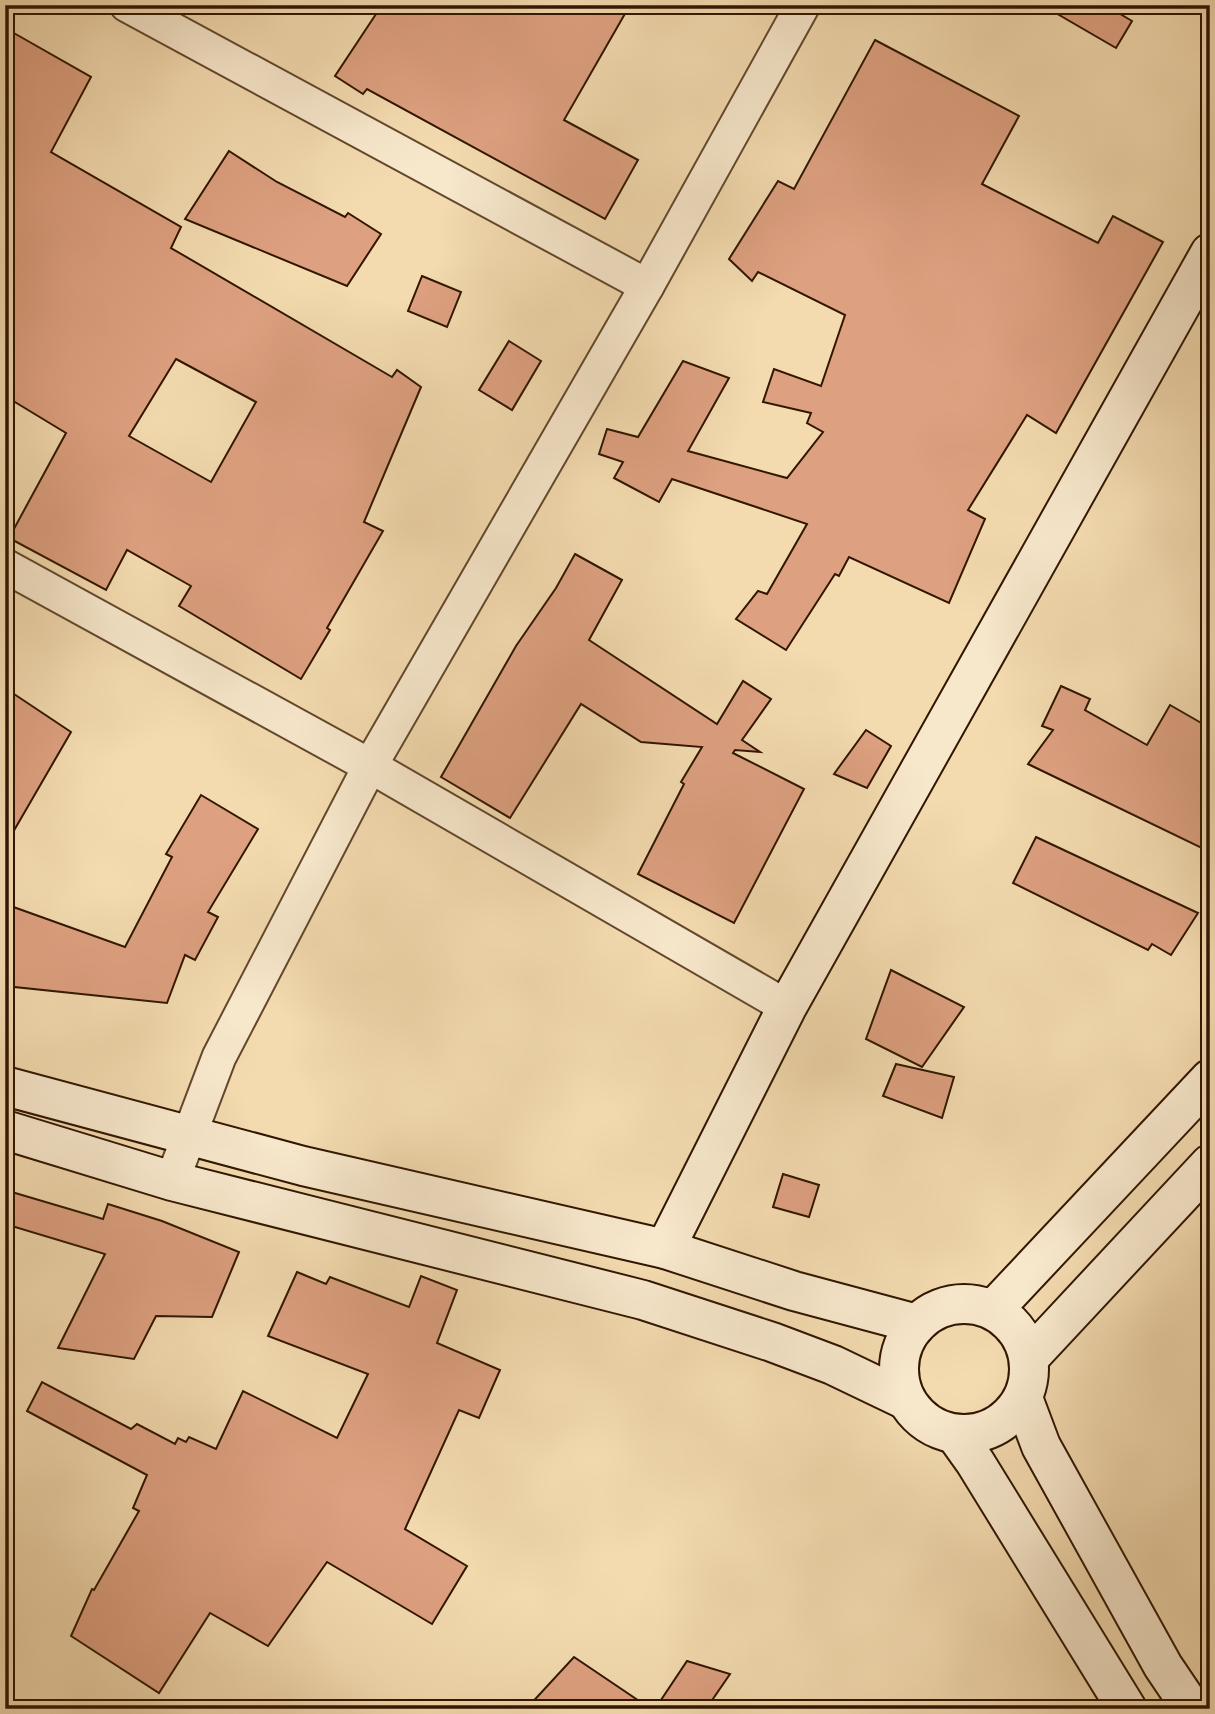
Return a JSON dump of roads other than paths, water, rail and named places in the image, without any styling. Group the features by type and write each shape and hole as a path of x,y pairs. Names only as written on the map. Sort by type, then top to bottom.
{"street":[{"path":"127,5 647,286"},
{"path":"172,1181 219,1057 370,766 647,286 803,5"},
{"path":"665,1249 786,1007 1210,253"},
{"path":"5,566 370,766 786,1007"},
{"path":"993,1310 1210,1079"},
{"path":"5,1086 303,1166 665,1249 794,1291 917,1324"},
{"path":"5,1130 172,1181 656,1304 832,1365 906,1400"},
{"path":"1029,1358 1210,1164"},
{"path":"953,1305 974,1305 993,1310 1010,1322 1022,1338 1029,1358 1030,1378 1023,1398 1011,1414 995,1427 975,1433 955,1434 935,1428 918,1416 906,1400 900,1381 899,1360 906,1341 917,1324 934,1312 953,1305"},
{"path":"1023,1398 1041,1446 1163,1666 1192,1709"},
{"path":"955,1434 1127,1709"}]}
